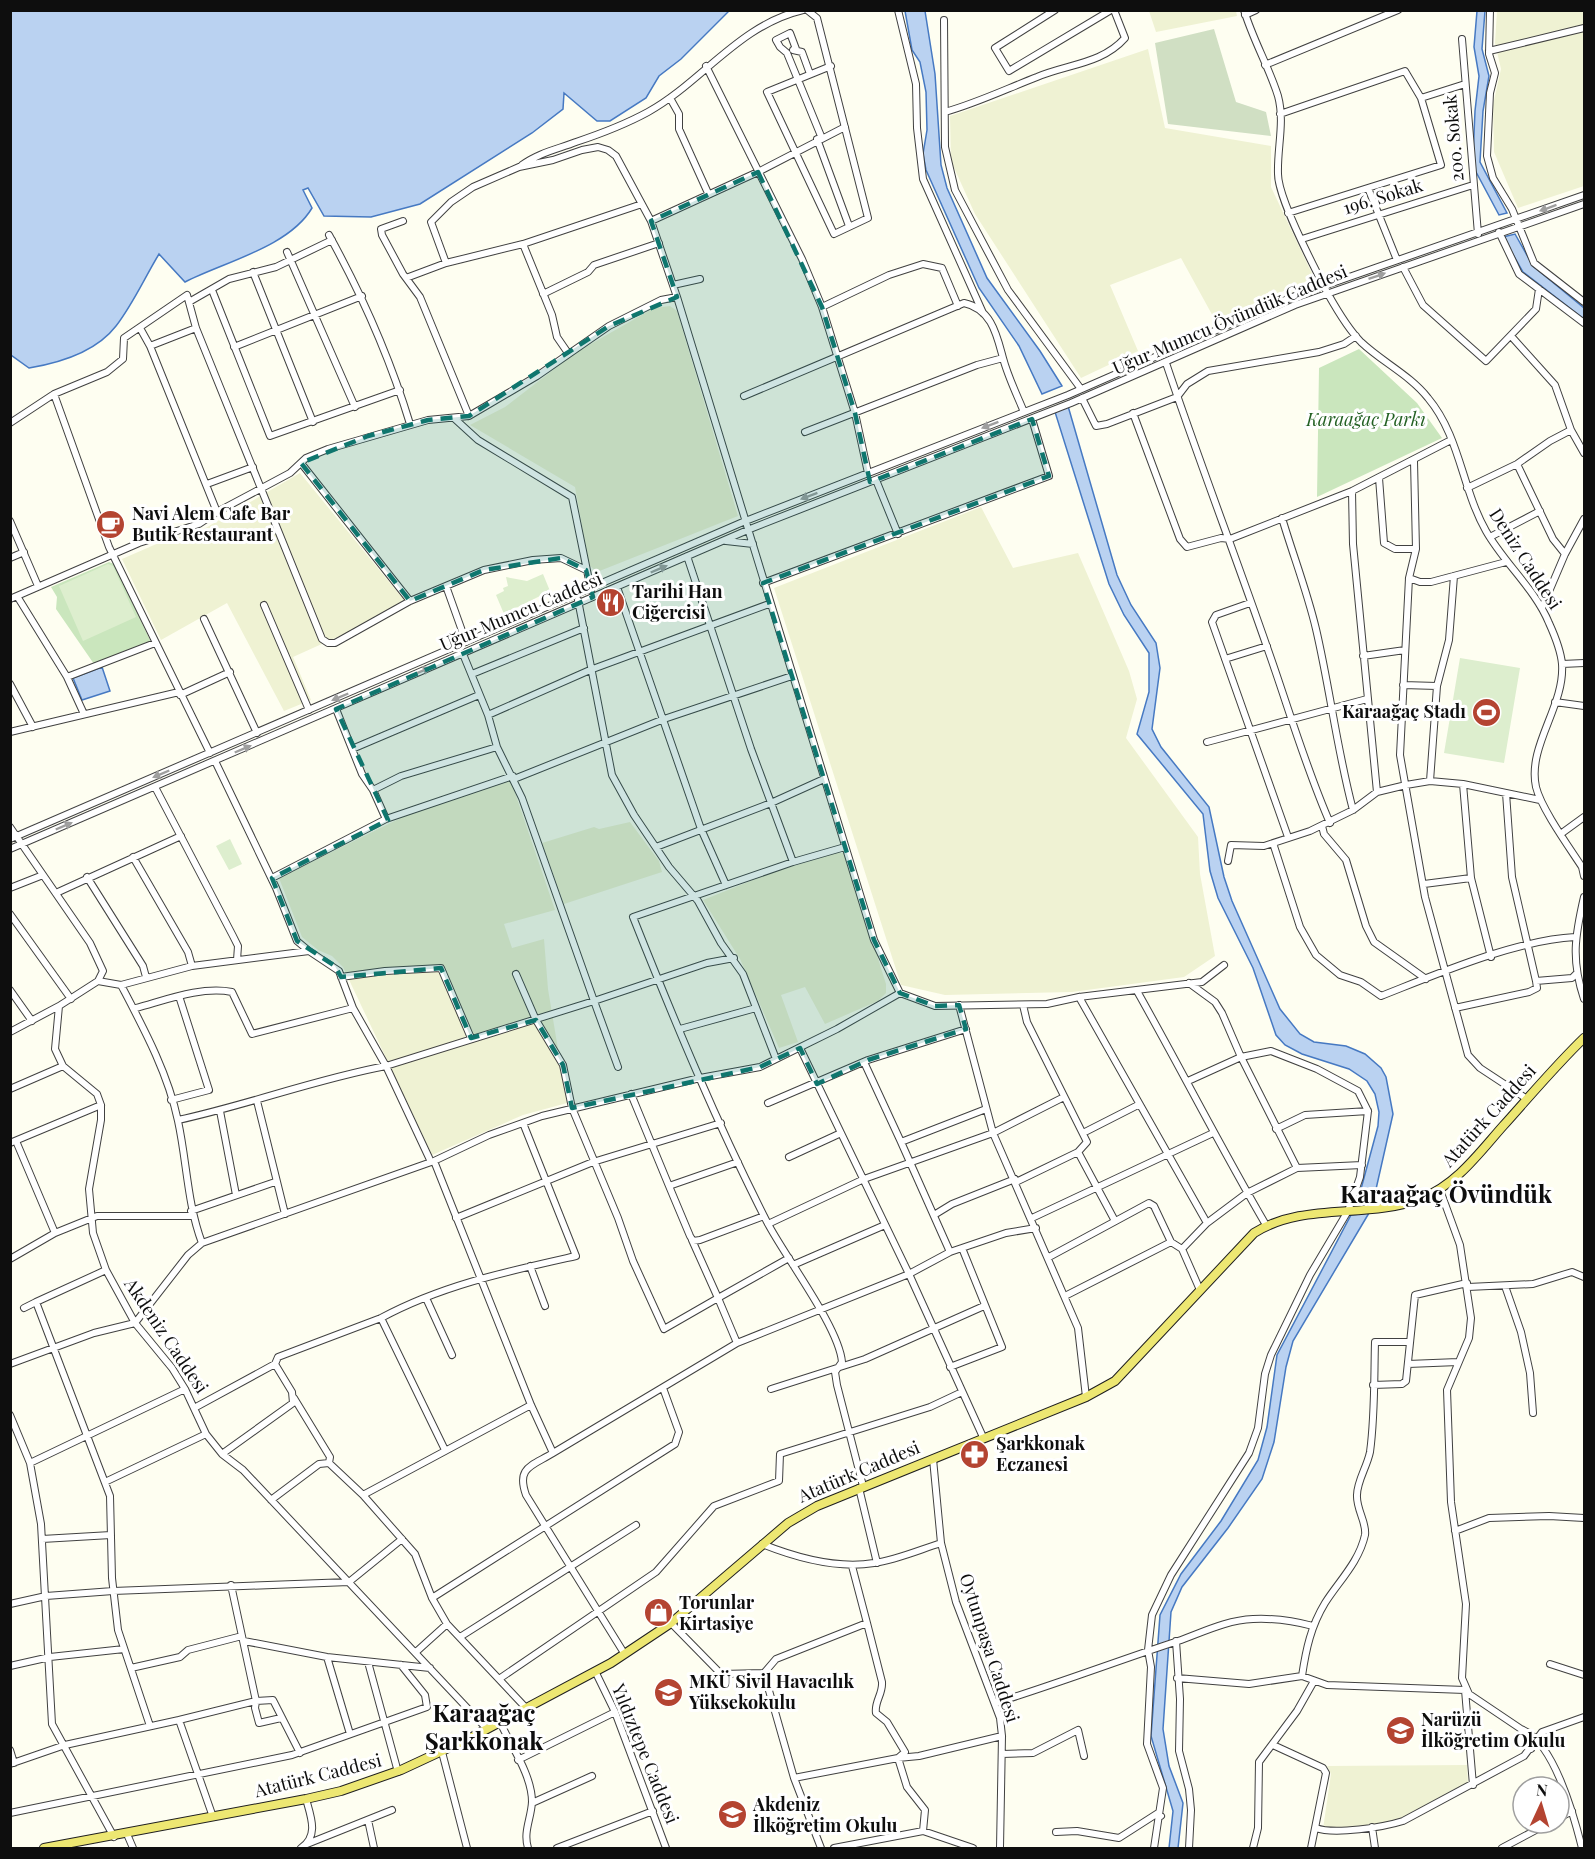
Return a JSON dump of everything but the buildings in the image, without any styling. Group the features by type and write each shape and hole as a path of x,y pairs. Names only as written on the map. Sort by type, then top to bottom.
{"main road":[{"name":"Atatürk Caddesi","path":"44,1848 115,1837 306,1799 398,1772 527,1709 596,1671 671,1623 788,1523 861,1487 1086,1397 1115,1381 1254,1233 1266,1225 1289,1217 1384,1209 1440,1191 1463,1171 1584,1038"}],"street":[{"path":"519,167 532,158 589,138 647,112 670,98 706,66 743,38 805,10 817,18 831,66 868,218 834,234 767,92 831,66"},
{"path":"898,10 916,84 917,128 923,179 984,313 1000,341 1003,358 1024,412"},
{"path":"945,112 985,100 1039,76 1077,66 1114,51 1125,38 1113,10 1009,71 995,48 1055,10"},
{"path":"1244,13 1256,10"},
{"path":"1490,10 1489,51 1495,73 1490,93 1487,156 1493,178 1534,263 1584,302"},
{"path":"1265,65 1396,11"},
{"name":"Deniz Caddesi","path":"1244,13 1278,98 1280,114 1277,176 1288,213 1328,292 1356,336 1426,395 1442,415 1467,488 1490,537 1506,562 1542,608 1562,663"},
{"path":"944,20 945,147 948,170 955,190 1008,290 1081,389"},
{"path":"1489,51 1584,28"},
{"path":"810,74 802,52 796,49 790,33 776,40 780,47 788,53 849,226"},
{"name":"200. Sokak","path":"1462,39 1478,234"},
{"path":"788,53 796,49"},
{"path":"706,66 802,259 822,307 855,413 868,473"},
{"name":"196. Sokak","path":"1280,114 1405,72 1421,98 1441,165"},
{"path":"1421,98 1465,84"},
{"path":"670,98 678,114 679,129 708,193"},
{"path":"651,221 758,172 819,138 845,127"},
{"path":"446,263 431,222 451,202 473,187 519,167 598,147 616,156 651,221 659,243 750,529 763,583 874,940 900,993 935,1005 1047,1004 1079,997 1202,982 1224,965"},
{"name":"200. Sokak","path":"1288,213 1441,165"},
{"name":"196. Sokak","path":"1302,239 1473,185"},
{"path":"1368,188 1397,260"},
{"path":"1514,220 1584,195"},
{"path":"406,278 446,263 523,244 642,204"},
{"path":"1516,229 1584,204"},
{"path":"403,220 381,229 406,278 420,297 469,416"},
{"name":"Uğur Mumcu Övündük Caddesi","path":"1045,404 1324,284 1514,220"},
{"path":"1499,225 1519,274 1584,323"},
{"name":"Uğur Mumcu Övündük Caddesi","path":"1048,412 1328,292 1516,229"},
{"path":"189,302 229,279 292,261 330,238 362,296 400,390 410,424"},
{"path":"543,294 588,272 594,265 659,243"},
{"path":"523,244 552,315 557,337 568,353"},
{"path":"288,252 317,314 355,407"},
{"path":"822,307 889,275 923,264 942,268 958,306"},
{"path":"1403,267 1423,305 1486,361 1536,309 1539,290"},
{"path":"253,272 313,422"},
{"path":"673,285 700,279"},
{"path":"212,290 270,436 400,390"},
{"path":"10,423 54,394 107,372 123,359 124,338 187,295 196,328 324,641 332,643 338,641 410,601 484,570 533,560 561,558 586,570"},
{"path":"234,348 362,296"},
{"path":"84,714 67,677 14,597 162,535 199,524 328,449 410,424 469,416 537,376 609,326 661,300 677,297"},
{"path":"744,396 958,306 971,305 984,313"},
{"path":"140,328 150,346 217,512"},
{"path":"150,346 196,328"},
{"path":"1082,398 1096,426 1177,397 1186,384 1208,371 1319,352 1344,344 1356,336"},
{"path":"1511,336 1555,385 1571,430 1584,453"},
{"path":"806,432 977,365 1003,358"},
{"path":"1166,363 1201,468 1230,539 1310,777 1330,823"},
{"path":"54,394 69,431 98,521 179,693 210,753"},
{"name":"Uğur Mumcu Caddesi","path":"14,838 747,520 1045,404"},
{"name":"Uğur Mumcu Caddesi","path":"10,849 750,529 1048,412"},
{"path":"1133,413 1181,542 1187,548 1212,540 1230,539 1352,491 1451,440"},
{"path":"455,419 478,441 570,494 575,503 586,570 594,597"},
{"path":"763,583 1049,476 1032,419"},
{"path":"1467,488 1517,464 1571,430"},
{"path":"1414,461 1416,549 1409,578 1400,755 1435,935 1447,970 1467,1055 1473,1063 1527,1099"},
{"path":"302,463 410,601"},
{"path":"1517,464 1553,539 1565,554"},
{"path":"207,484 253,467"},
{"path":"1379,478 1384,543 1395,549 1416,549"},
{"path":"876,480 898,534"},
{"path":"1352,491 1353,544 1377,792"},
{"path":"1490,537 1540,511"},
{"path":"1282,518 1308,597 1353,810"},
{"path":"1542,608 1565,554 1582,531 1584,519"},
{"path":"10,521 38,586"},
{"path":"722,541 753,544"},
{"path":"10,558 24,552"},
{"path":"687,556 793,862"},
{"path":"1409,578 1420,582 1454,576 1506,562"},
{"path":"1430,781 1437,686 1449,640 1454,576"},
{"path":"446,586 466,642"},
{"path":"617,587 701,829 726,885"},
{"path":"576,595 612,775 669,867 694,895 721,943 734,958 743,974 776,1059"},
{"path":"1250,603 1213,618 1225,659 1288,837"},
{"path":"488,715 590,670 770,604"},
{"path":"264,605 309,710"},
{"path":"204,619 257,733"},
{"path":"472,674 584,628"},
{"path":"67,677 155,643"},
{"path":"1225,659 1267,646"},
{"path":"1363,656 1405,650"},
{"path":"463,654 488,715 497,747 514,777 618,1067"},
{"path":"1584,663 1562,663 1555,702 1538,754 1535,784 1540,800 1562,833 1584,876"},
{"path":"10,732 179,693 230,672"},
{"path":"272,878 386,819 514,777 664,719 792,676"},
{"path":"10,684 33,727"},
{"path":"1403,685 1437,686"},
{"path":"352,749 479,695"},
{"path":"1207,742 1367,699"},
{"path":"1555,702 1584,706"},
{"path":"336,709 363,774 386,819"},
{"path":"373,790 401,776 497,747"},
{"path":"215,761 272,878 297,941 335,966 353,1008 386,1066 432,1162 482,1277 531,1405 553,1453"},
{"path":"656,847 771,803 824,779"},
{"path":"1228,861 1231,845 1236,843 1255,846 1273,843 1322,826 1353,810 1377,792 1406,784 1430,781 1463,784 1540,800"},
{"path":"1463,784 1471,878 1491,957"},
{"path":"155,787 238,946 237,960"},
{"path":"1455,1008 1529,992 1537,988 1512,877 1506,793"},
{"path":"1562,833 1584,817"},
{"path":"1322,826 1324,834 1346,860 1366,926 1374,942 1426,979"},
{"path":"10,827 14,838 23,844 100,960 103,971 98,981 71,999 10,1032"},
{"path":"56,893 181,836"},
{"path":"1273,843 1300,927 1316,955 1340,975 1361,982 1381,996 1447,970 1558,937 1575,937"},
{"path":"846,847 793,862 633,917 657,978 738,1162 768,1224 820,1312 841,1356 842,1362 834,1372 850,1433 877,1563"},
{"path":"133,858 188,952 192,966"},
{"path":"10,888 43,875"},
{"path":"87,877 143,966 146,977"},
{"path":"1424,884 1471,878"},
{"path":"1584,897 1575,937 1576,974 1584,999"},
{"path":"10,914 71,999"},
{"path":"98,981 121,985 192,966 309,951"},
{"path":"178,1120 257,1101 354,1072 386,1066 471,1038 536,1020 657,978 707,963 734,958"},
{"path":"341,977 385,971 441,969 471,1038"},
{"path":"516,974 536,1020 563,1065 572,1108 664,1329 718,1298 791,1262 885,1225"},
{"path":"1536,981 1572,978 1576,974"},
{"path":"1189,983 1215,1002 1297,1168"},
{"path":"121,985 136,1008 178,1120 192,1213 202,1243"},
{"path":"10,990 32,1020"},
{"path":"136,1008 179,996 222,990 232,992 252,1034 353,1008"},
{"path":"1137,991 1188,1082 1213,1133 1266,1225"},
{"path":"10,1364 94,1333 135,1323 183,1262 202,1243 432,1162 523,1122 631,1094 760,1067 800,1048 900,993"},
{"path":"171,1100 209,1090 179,996"},
{"path":"1079,997 1138,1105 1207,1223"},
{"path":"959,1005 993,1133 1049,1257 1081,1340 1086,1397"},
{"path":"934,1215 952,1204 1015,1180 1078,1152 1087,1142 1027,1022 1023,1005"},
{"path":"55,1233 13,1142 101,1105 98,1094 63,1065 55,1049 59,1006"},
{"path":"680,1029 756,1008"},
{"path":"768,1103 864,1062 966,1029"},
{"path":"800,1048 909,1274 932,1330 983,1437"},
{"path":"1154,1848 1161,1816 1163,1788 1148,1744 1150,1667 1148,1650 1157,1599 1249,1453 1258,1428 1265,1374 1271,1355 1310,1275 1348,1211 1362,1165 1368,1111 1358,1091 1317,1070 1271,1051 1241,1057 1188,1082"},
{"path":"864,1062 950,1252"},
{"path":"10,1089 63,1065"},
{"path":"631,1094 737,1343"},
{"path":"768,1224 864,1179 993,1133 1064,1097"},
{"path":"257,1101 285,1214"},
{"name":"Akdeniz Caddesi","path":"101,1105 101,1120 89,1189 93,1233 106,1270 135,1323 172,1368 196,1407 206,1434 222,1454 243,1470 486,1729"},
{"path":"1083,1133 1138,1105"},
{"path":"901,1142 986,1109"},
{"path":"220,1111 236,1195"},
{"path":"1276,1129 1305,1115 1368,1111"},
{"path":"196,1407 275,1364 278,1357 381,1318 426,1298 482,1277 576,1256 523,1122"},
{"path":"456,1218 593,1161 721,1123"},
{"path":"789,1157 841,1133"},
{"path":"1032,1218 1213,1133"},
{"path":"1078,1152 1115,1221"},
{"path":"669,1186 738,1162"},
{"path":"1182,1249 1207,1223 1247,1193 1297,1168 1362,1165"},
{"path":"10,1259 55,1233 91,1217 192,1213 276,1182"},
{"path":"1440,1191 1460,1245 1467,1285 1471,1332 1447,1390 1449,1477 1465,1594 1461,1671 1466,1690 1473,1785"},
{"path":"1049,1257 1149,1203 1154,1206 1171,1242 1182,1249 1200,1290"},
{"path":"692,1240 700,1240 764,1216"},
{"path":"624,1653 526,1495 521,1477 524,1470 737,1343 820,1312 909,1274 950,1252 1006,1233 1036,1228"},
{"path":"1065,1296 1171,1242"},
{"path":"950,1367 1002,1347 1002,1342 984,1306 962,1248"},
{"path":"530,1266 545,1306"},
{"path":"24,1308 106,1270"},
{"path":"1373,1385 1402,1384 1406,1381 1415,1295 1467,1285 1505,1286 1549,1281 1572,1272 1584,1277"},
{"path":"1505,1286 1521,1332 1530,1373 1533,1413"},
{"path":"426,1298 452,1355"},
{"path":"36,1302 110,1496 113,1591 124,1649 150,1726"},
{"path":"771,1389 866,1359 984,1306"},
{"path":"381,1318 387,1336 445,1450"},
{"path":"1302,1676 1306,1645 1312,1626 1326,1601 1344,1578 1365,1534 1357,1495 1369,1459 1375,1342 1409,1342"},
{"path":"1408,1364 1458,1362"},
{"path":"275,1364 330,1457 329,1463"},
{"path":"432,1598 677,1442 679,1432 663,1388"},
{"path":"30,1463 185,1389"},
{"path":"498,1679 598,1609 656,1572 714,1506 779,1481 780,1454 930,1407 962,1392"},
{"path":"222,1454 287,1409 294,1398"},
{"path":"363,1495 531,1405"},
{"path":"10,1415 30,1463 42,1539 52,1724 115,1837"},
{"path":"105,1482 206,1434"},
{"name":"Oytunpaşa Caddesi","path":"933,1459 941,1543 956,1602 995,1703 1002,1736 1000,1848"},
{"path":"270,1500 319,1464 329,1463 363,1495 415,1554 432,1598 447,1624 527,1709"},
{"path":"1455,1531 1489,1518 1549,1516 1584,1518"},
{"path":"460,1637 636,1525"},
{"path":"42,1539 111,1535"},
{"path":"10,1604 46,1596 113,1591 231,1584 349,1582 402,1539"},
{"path":"761,1544 793,1556 852,1566 877,1563 941,1543"},
{"path":"852,1566 882,1682 883,1692 875,1704 876,1713 887,1722 905,1752 898,1758"},
{"path":"231,1584 259,1723 281,1718"},
{"path":"995,1703 1066,1681 1209,1629 1252,1619 1279,1620 1312,1626"},
{"path":"671,1623 721,1674 764,1673 776,1659 867,1623"},
{"path":"416,1652 447,1624"},
{"path":"130,1668 180,1657 188,1650 243,1638 327,1657 430,1668"},
{"path":"1176,1641 1180,1699 1179,1751 1189,1790 1191,1810 1189,1848"},
{"path":"10,1666 50,1658 124,1649"},
{"path":"327,1657 350,1734"},
{"path":"368,1662 398,1772"},
{"path":"10,1813 300,1753 428,1705 425,1695 401,1665"},
{"path":"1550,1665 1584,1675"},
{"name":"Yıldıztepe Caddesi","path":"596,1671 615,1712 666,1848"},
{"path":"764,1673 794,1778 821,1848"},
{"path":"1177,1678 1249,1684 1302,1676 1327,1685 1361,1688 1466,1690 1537,1738 1572,1811 1582,1848"},
{"path":"1253,1848 1258,1828 1259,1762 1297,1711 1314,1681"},
{"path":"10,1750 12,1763 65,1745 256,1701 273,1700 300,1753"},
{"path":"518,1760 615,1712"},
{"path":"1316,1828 1328,1831 1372,1827 1403,1821 1524,1756 1545,1730 1584,1717"},
{"path":"179,1720 213,1817"},
{"path":"500,1722 530,1789 532,1803 524,1836 528,1848"},
{"path":"1521,1729 1531,1749"},
{"path":"1002,1754 1033,1753 1078,1730 1084,1756"},
{"path":"794,1778 919,1756 1002,1736"},
{"path":"1273,1745 1323,1768 1326,1773 1311,1848"},
{"path":"442,1752 467,1848"},
{"path":"898,1758 907,1787 925,1810 923,1831"},
{"path":"532,1803 592,1776"},
{"path":"304,1846 312,1835 312,1822 306,1799"},
{"path":"304,1846 392,1810"},
{"path":"558,1848 653,1811"},
{"path":"1056,1832 1077,1831 1119,1838 1158,1813 1161,1816"},
{"path":"368,1820 374,1848"},
{"path":"1372,1827 1375,1848"},
{"path":"834,1848 923,1831 973,1848"},
{"path":"127,1834 133,1848"},
{"path":"1502,1848 1526,1835"}],"highlighted area":[{"path":"758,172 822,307 855,413 870,482 1032,419 1049,476 763,583 874,940 900,993 935,1006 959,1005 966,1029 868,1060 817,1084 800,1048 760,1067 572,1108 563,1065 536,1020 471,1038 441,968 341,977 335,966 297,941 272,878 388,820 336,709 593,597 586,570 561,558 484,570 410,601 301,463 368,436 428,420 469,416 609,326 677,297 651,221"}],"green space":[{"path":"1149,11 1236,11 1237,16 1156,32"},
{"path":"1497,11 1584,11 1584,186 1518,208 1494,152 1493,105 1501,69 1495,43"},
{"path":"1214,29 1236,102 1266,112 1271,136 1168,124 1155,43"},
{"path":"1148,49 1165,128 1271,146 1271,187 1314,278 1215,320 1181,258 1110,285 1138,351 1081,378 975,214 951,161 950,116"},
{"path":"670,306 677,311 738,516 597,572 589,565 575,487 470,425 505,407 575,353 654,308"},
{"name":"Karaağaç Parkı","path":"1359,349 1417,403 1442,438 1317,497 1319,368"},
{"path":"300,473 408,605 293,657 311,700 284,711 227,603 161,640 122,559 161,542 197,533"},
{"path":"981,507 1013,568 1078,553 1129,671 1137,699 1126,738 1198,837 1200,874 1215,956 1184,977 1072,992 945,995 901,985 774,588"},
{"path":"109,562 114,564 151,642 94,664 56,609 57,597 51,587"},
{"path":"108,564 113,566 136,617 83,641 59,586"},
{"path":"543,574 550,591 504,614 496,595 508,586 506,577 527,581"},
{"path":"1460,658 1520,668 1504,763 1444,753"},
{"path":"503,781 511,781 555,910 504,924 512,948 544,939 548,989 567,1103 523,1115 432,1155 343,967 332,956 318,950 302,937 279,878 429,804"},
{"path":"630,822 659,861 662,872 564,904 542,843 594,827 599,829"},
{"path":"230,839 242,864 229,870 216,846"},
{"path":"837,853 845,853 886,984 886,993 878,1001 825,1024 805,987 781,995 798,1042 779,1048 740,959 703,900 770,873"},
{"path":"1467,1765 1468,1784 1406,1819 1367,1827 1323,1829 1331,1774 1327,1766"}],"water":[{"path":"11,10 729,11 681,59 659,76 646,98 610,121 597,121 564,93 563,109 532,133 420,204 371,217 324,216 308,188 303,190 312,208 302,222 288,233 254,252 185,282 159,254 128,309 108,335 76,355 29,368 11,355"},
{"path":"905,11 925,11 935,74 941,165 947,188 987,278 1040,351 1062,386 1042,394 1019,346 979,288 926,170 923,154 927,130 926,92 920,62 912,50"},
{"path":"1477,11 1485,11 1482,49 1489,76 1483,111 1480,162 1507,213 1499,215 1475,170 1473,157 1479,76 1474,47"},
{"path":"1515,234 1533,266 1584,308 1584,319 1523,272 1503,237"},
{"path":"1068,406 1117,575 1131,605 1156,643 1160,668 1152,729 1161,747 1209,807 1224,877 1232,901 1280,1009 1300,1034 1314,1042 1346,1046 1365,1054 1381,1068 1386,1077 1393,1114 1374,1198 1358,1200 1378,1126 1379,1112 1375,1094 1367,1081 1349,1069 1302,1054 1285,1045 1276,1035 1253,968 1218,898 1210,871 1203,814 1137,734 1149,692 1149,653 1124,615 1109,584 1055,412"},
{"path":"102,667 110,691 82,700 73,678"},
{"path":"1369,1213 1293,1341 1286,1367 1274,1442 1262,1479 1228,1528 1182,1587 1171,1612 1163,1729 1169,1766 1183,1803 1178,1848 1169,1848 1173,1811 1151,1736 1160,1615 1181,1574 1221,1521 1258,1460 1267,1427 1277,1355 1351,1215"}],"place":[{"name":"Navi Alem Cafe Bar Butik Restaurant","path":"111,524"},
{"name":"Tarihi Han Ciğercisi","path":"611,602"},
{"name":"Karaağaç Stadı","path":"1487,712"},
{"name":"Şarkkonak Eczanesi","path":"975,1454"},
{"name":"Torunlar Kirtasiye","path":"658,1613"},
{"name":"MKÜ Sivil Havacılık Yüksekokulu","path":"668,1692"},
{"name":"Narüzü İlköğretim Okulu","path":"1400,1730"},
{"name":"Akdeniz İlköğretim Okulu","path":"732,1815"}],"district":[{"name":"Karaağaç Övündük","path":"1446,1195"},
{"name":"Karaağaç Şarkkonak","path":"484,1728"}]}
